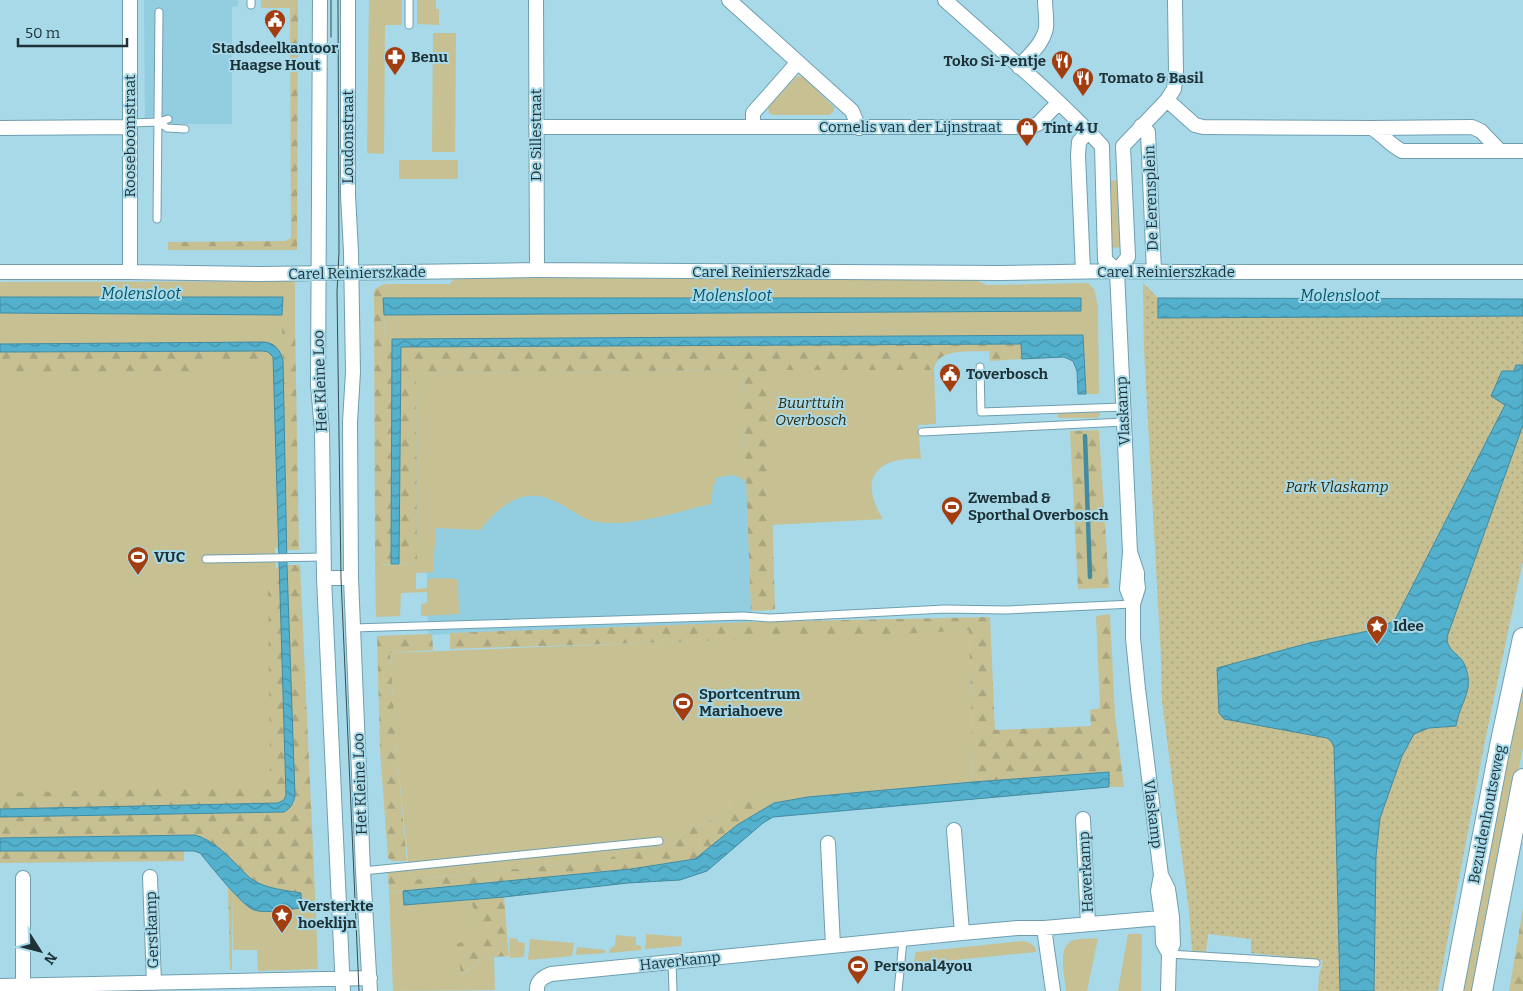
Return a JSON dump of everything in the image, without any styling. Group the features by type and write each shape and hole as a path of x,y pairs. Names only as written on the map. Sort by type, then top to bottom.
{"main road":[{"name":"Bezuidenhoutseweg","path":"1454,991 1500,746 1523,638"},
{"name":"Bezuidenhoutseweg","path":"1482,991 1523,779"}],"street":[{"name":"Rooseboomstraat","path":"130,0 130,272"},
{"name":"Loudonstraat","path":"318,274 320,0"},
{"name":"Loudonstraat","path":"348,0 348,195 351,274"},
{"name":"De Sillestraat","path":"536,0 537,270"},
{"path":"729,0 852,110 859,128"},
{"path":"945,0 1058,103 1102,146 1105,260 1117,271"},
{"path":"1019,67 1041,41 1046,28 1045,0"},
{"path":"1123,146 1168,100 1174,89 1176,72 1175,0"},
{"path":"752,126 753,112 798,62"},
{"path":"1168,100 1195,125 1202,127 1472,127 1481,131 1500,151"},
{"name":"Cornelis van der Lijnstraat","path":"536,127 1031,127 1039,123 1058,103"},
{"path":"0,128 130,125"},
{"name":"De Eerensplein","path":"1141,126 1148,132 1154,272"},
{"path":"1372,128 1384,135 1392,145 1402,151 1523,151"},
{"path":"1083,271 1078,155 1079,142 1088,131"},
{"name":"De Eerensplein","path":"1102,146 1123,146 1128,257 1117,271"},
{"name":"Carel Reinierszkade","path":"0,272 261,274 537,270 992,273 1083,271 1523,272"},
{"name":"Vlaskamp","path":"1117,271 1130,552 1138,588 1133,604 1133,638 1161,875 1158,891 1167,917 1163,943 1169,954 1168,991"},
{"name":"Het Kleine Loo","path":"318,274 318,385 322,431 323,557 342,985"},
{"name":"Het Kleine Loo","path":"351,274 353,372 350,422 351,578 370,984"},
{"path":"324,578 351,578"},
{"name":"Haverkamp","path":"1083,819 1088,924"},
{"path":"954,830 962,933"},
{"path":"828,843 833,946"},
{"name":"Gerstkamp","path":"150,876 154,983"},
{"path":"23,878 23,985"},
{"name":"Haverkamp","path":"537,991 536,985 542,977 552,974 962,933 1167,917"},
{"path":"1044,928 1053,991"},
{"name":"Gerstkamp","path":"0,986 154,983 226,986 370,984"}],"lane":[{"path":"409,0 409,25"},
{"path":"157,220 159,12"},
{"path":"130,125 159,122 168,119"},
{"path":"159,122 167,128 185,128"},
{"path":"980,367 982,412 1123,407"},
{"path":"922,432 1124,422"},
{"path":"206,558 323,557"},
{"path":"353,628 743,616 770,618 945,609 1006,610 1133,604"},
{"path":"364,871 659,841"},
{"path":"898,991 903,940"},
{"path":"1169,954 1316,963"},
{"path":"672,962 673,991"}],"shaded area":[{"path":"144,0 238,0 238,6 232,7 232,124 145,124"},
{"path":"742,370 752,622 428,635 427,573 416,573 416,373"}],"green space":[{"path":"261,0 290,0 290,8 261,8"},
{"path":"290,0 298,0 297,250 168,250 168,242 285,241 291,238"},
{"path":"369,0 402,0 402,25 385,25 384,154 367,153"},
{"path":"417,0 436,0 436,9 439,9 439,25 417,24"},
{"path":"433,33 456,33 455,152 432,152"},
{"path":"799,76 803,77 834,107 834,111 829,115 773,115 769,113 768,108"},
{"path":"399,160 458,160 458,179 399,179"},
{"path":"1120,180 1123,247 1110,248 1107,181"},
{"path":"454,278 973,279 987,285 1088,283 1094,289 1098,306 1099,394 1086,394 1083,335 385,339 384,315 1081,311 1081,298 383,298 385,284 450,284"},
{"path":"295,281 295,325 282,325 283,360 276,348 264,342 0,344 0,313 282,315 283,297 0,297 0,282"},
{"name":"Park Vlaskamp","path":"1143,283 1158,298 1523,299 1523,561 1485,741 1438,991 1318,991 1319,975 1323,961 1251,953 1251,939 1208,934 1206,952 1192,952 1189,911 1162,701 1144,350"},
{"path":"385,284 383,298 385,339 392,339 391,564 375,565 374,290"},
{"path":"282,325 295,325 299,550 286,550"},
{"path":"1022,344 1022,359 990,361 989,351 956,352 941,357 936,363 934,370 768,370 775,610 751,611 742,370 416,373 417,564 399,564 401,347"},
{"path":"263,351 271,354 275,362 206,360 206,375 0,376 0,352"},
{"name":"VUC","path":"271,355 271,361 275,362 279,551 275,546 281,795 0,800 0,358"},
{"path":"742,370 746,482 739,477 732,476 716,478 711,504 640,521 612,523 589,520 551,499 539,496 518,498 498,510 480,530 436,528 433,572 416,573 416,589 427,588 427,579 458,579 459,614 421,616 421,604 427,603 427,592 401,593 400,616 376,617 375,565 417,564 416,373"},
{"name":"Buurttuin Overbosch","path":"767,370 934,370 936,424 918,425 921,459 905,459 883,466 876,473 872,482 872,493 883,519 772,525"},
{"path":"1097,412 1100,415 1097,418 1058,418 1058,413"},
{"path":"1099,430 1109,588 1078,589 1070,431"},
{"path":"280,565 286,795 284,800 278,803 0,809 0,793 270,785 268,576"},
{"path":"287,565 300,565 315,892 302,899 301,893 276,889 258,883 249,877 219,848 208,840 195,835 0,838 0,817 284,812 294,803"},
{"path":"1110,614 1115,715 1124,787 1109,787 1108,772 973,782 969,630 886,635 450,649 450,633 752,622 990,617 995,730 1091,726 1090,710 1100,708 1096,616"},
{"name":"Sportcentrum Mariahoeve","path":"969,630 973,782 809,797 774,803 775,797 729,799 730,814 694,826 666,846 619,851 610,859 410,880 397,756 390,653"},
{"path":"432,634 433,650 390,653 407,861 392,861 388,858 380,750 377,636"},
{"path":"1523,674 1523,747 1476,991 1461,991"},
{"path":"775,797 774,803 737,825 695,859 631,869 389,892 388,873 408,870 411,880 610,859 619,851 666,846 694,826 730,814 729,798"},
{"path":"0,851 184,851 184,861 0,863"},
{"path":"228,887 232,892 232,970 230,970"},
{"path":"403,891 404,905 471,900 480,933 462,975 483,958 494,957 495,990 393,991 389,892"},
{"path":"232,892 254,910 302,908 302,899 315,892 318,969 258,971 257,950 233,950"},
{"path":"504,897 509,956 483,958 461,975 457,944 480,933 471,900"},
{"path":"1523,908 1523,991 1509,991"},
{"path":"646,934 682,937 681,946 645,949"},
{"path":"1128,934 1142,934 1141,991 1118,991"},
{"path":"616,935 636,937 636,945 641,946 641,950 609,953 609,950 615,945"},
{"path":"509,938 518,939 518,942 525,943 524,957 510,958"},
{"path":"1098,938 1087,991 1066,991 1063,955 1068,943 1080,939"},
{"path":"530,939 574,943 572,956 528,960"},
{"path":"1023,941 1035,947 1036,952 913,964 916,952"},
{"path":"577,947 605,950 605,953 576,955"}],"water":[{"path":"0,297 283,297 282,315 0,313"},
{"path":"383,298 1081,298 1081,311 384,315"},
{"path":"1158,298 1523,299 1523,316 1158,318"},
{"path":"1083,335 1086,394 1078,394 1077,371 1073,361 1064,357 1022,359 1021,344 401,347 399,564 391,564 392,339"},
{"path":"264,342 276,348 283,360 287,565 295,796 292,804 284,812 0,817 0,809 278,803 284,800 286,795 273,357 268,352 263,351 0,352 0,344"},
{"path":"1516,365 1523,365 1523,425 1447,637 1450,647 1466,667 1468,686 1466,694 1456,726 1429,728 1414,734 1402,756 1380,818 1376,856 1374,991 1340,991 1334,747 1327,738 1224,719 1219,713 1217,668 1309,643 1378,629 1395,620 1505,405 1491,396 1502,371 1514,371"},
{"path":"1109,772 1109,787 773,817 763,823 707,871 680,880 628,883 504,897 404,905 403,891 631,869 695,859 737,825 774,803 808,797"},
{"path":"195,835 208,840 219,848 249,877 258,883 276,889 301,893 302,908 271,911 254,910 234,893 200,853 194,851 0,851 0,838"}],"waterway":[{"path":"1085,436 1090,577"}],"tram line":[{"path":"331,0 331,37"},
{"path":"338,0 339,252 337,292 341,578 359,991"}],"place":[{"name":"Stadsdeelkantoor Haagse Hout","path":"275,39"},
{"name":"Benu","path":"395,76"},
{"name":"Toko Si-Pentje","path":"1062,80"},
{"name":"Tomato & Basil","path":"1083,97"},
{"name":"Tint 4 U","path":"1027,147"},
{"name":"Toverbosch","path":"950,393"},
{"name":"Zwembad & Sporthal Overbosch","path":"952,526"},
{"name":"VUC","path":"138,576"},
{"name":"Idee","path":"1377,645"},
{"name":"Sportcentrum Mariahoeve","path":"683,722"},
{"name":"Versterkte hoeklijn","path":"282,934"},
{"name":"Personal4you","path":"858,985"}],"water label":[{"name":"Molensloot","path":"141,293"},
{"name":"Molensloot","path":"732,295"},
{"name":"Molensloot","path":"1340,295"}]}
